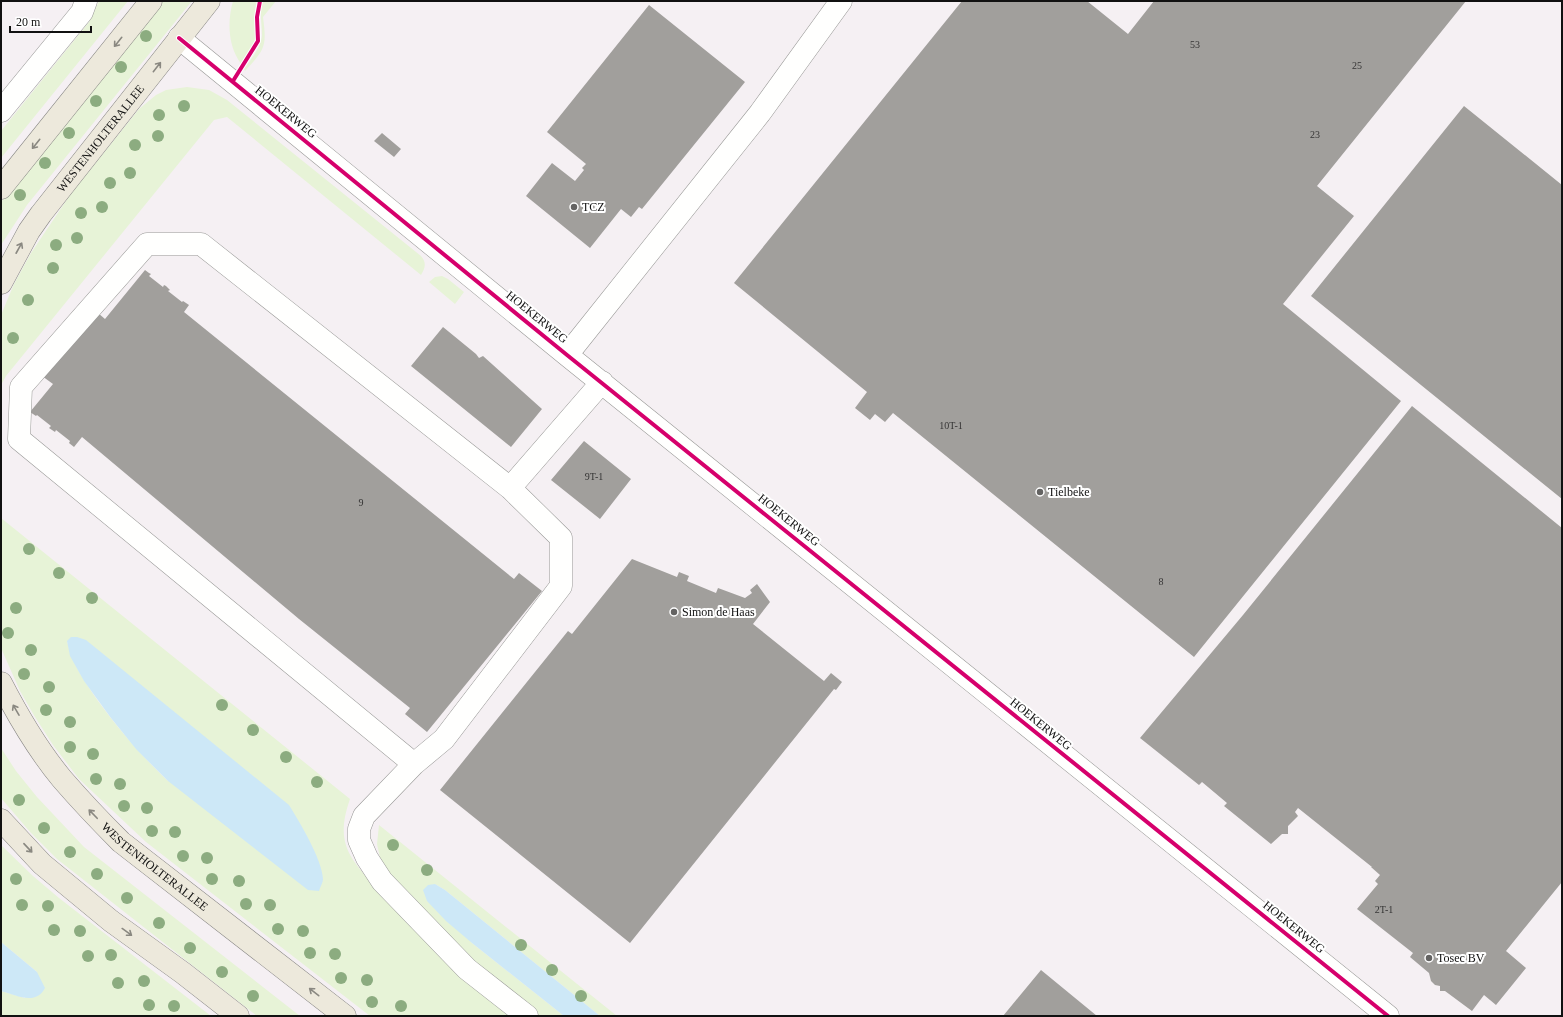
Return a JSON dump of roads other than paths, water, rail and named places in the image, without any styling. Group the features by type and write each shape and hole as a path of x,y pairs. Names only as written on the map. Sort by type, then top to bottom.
{"main road":[{"path":"1,188 151,1"},
{"name":"WESTENHOLTERALLEE","path":"1,282 29,231 37,220 209,1"},
{"name":"WESTENHOLTERALLEE","path":"1,683 25,726 61,778 90,811 121,842 345,1016"},
{"path":"1,820 48,869 112,921 183,973 238,1016"}],"street":[{"path":"1,111 82,12 86,1"},
{"path":"567,355 760,112 841,1"},
{"name":"HOEKERWEG","path":"179,38 567,355 1388,1016"},
{"path":"414,764 18,439 21,388 147,244 201,244 510,488 560,538 560,586 444,739 414,764 364,816 359,829 359,840 367,858 382,881 461,963 527,1016"},
{"path":"510,488 602,382"}],"water":[{"path":"71,637 86,640 289,805 310,841 319,862 323,882 319,891 308,890 168,781 136,749 84,681 70,656 67,641"},
{"path":"435,884 445,890 600,1016 564,1016 472,943 446,921 427,901 423,890 428,885"},
{"path":"1,942 37,972 45,988 36,997 19,997 1,991"}],"place":[{"name":"TCZ","path":"574,207"},
{"name":"Tielbeke","path":"1040,492"},
{"name":"Simon de Haas","path":"674,612"},
{"name":"Tosec BV","path":"1429,958"}]}
